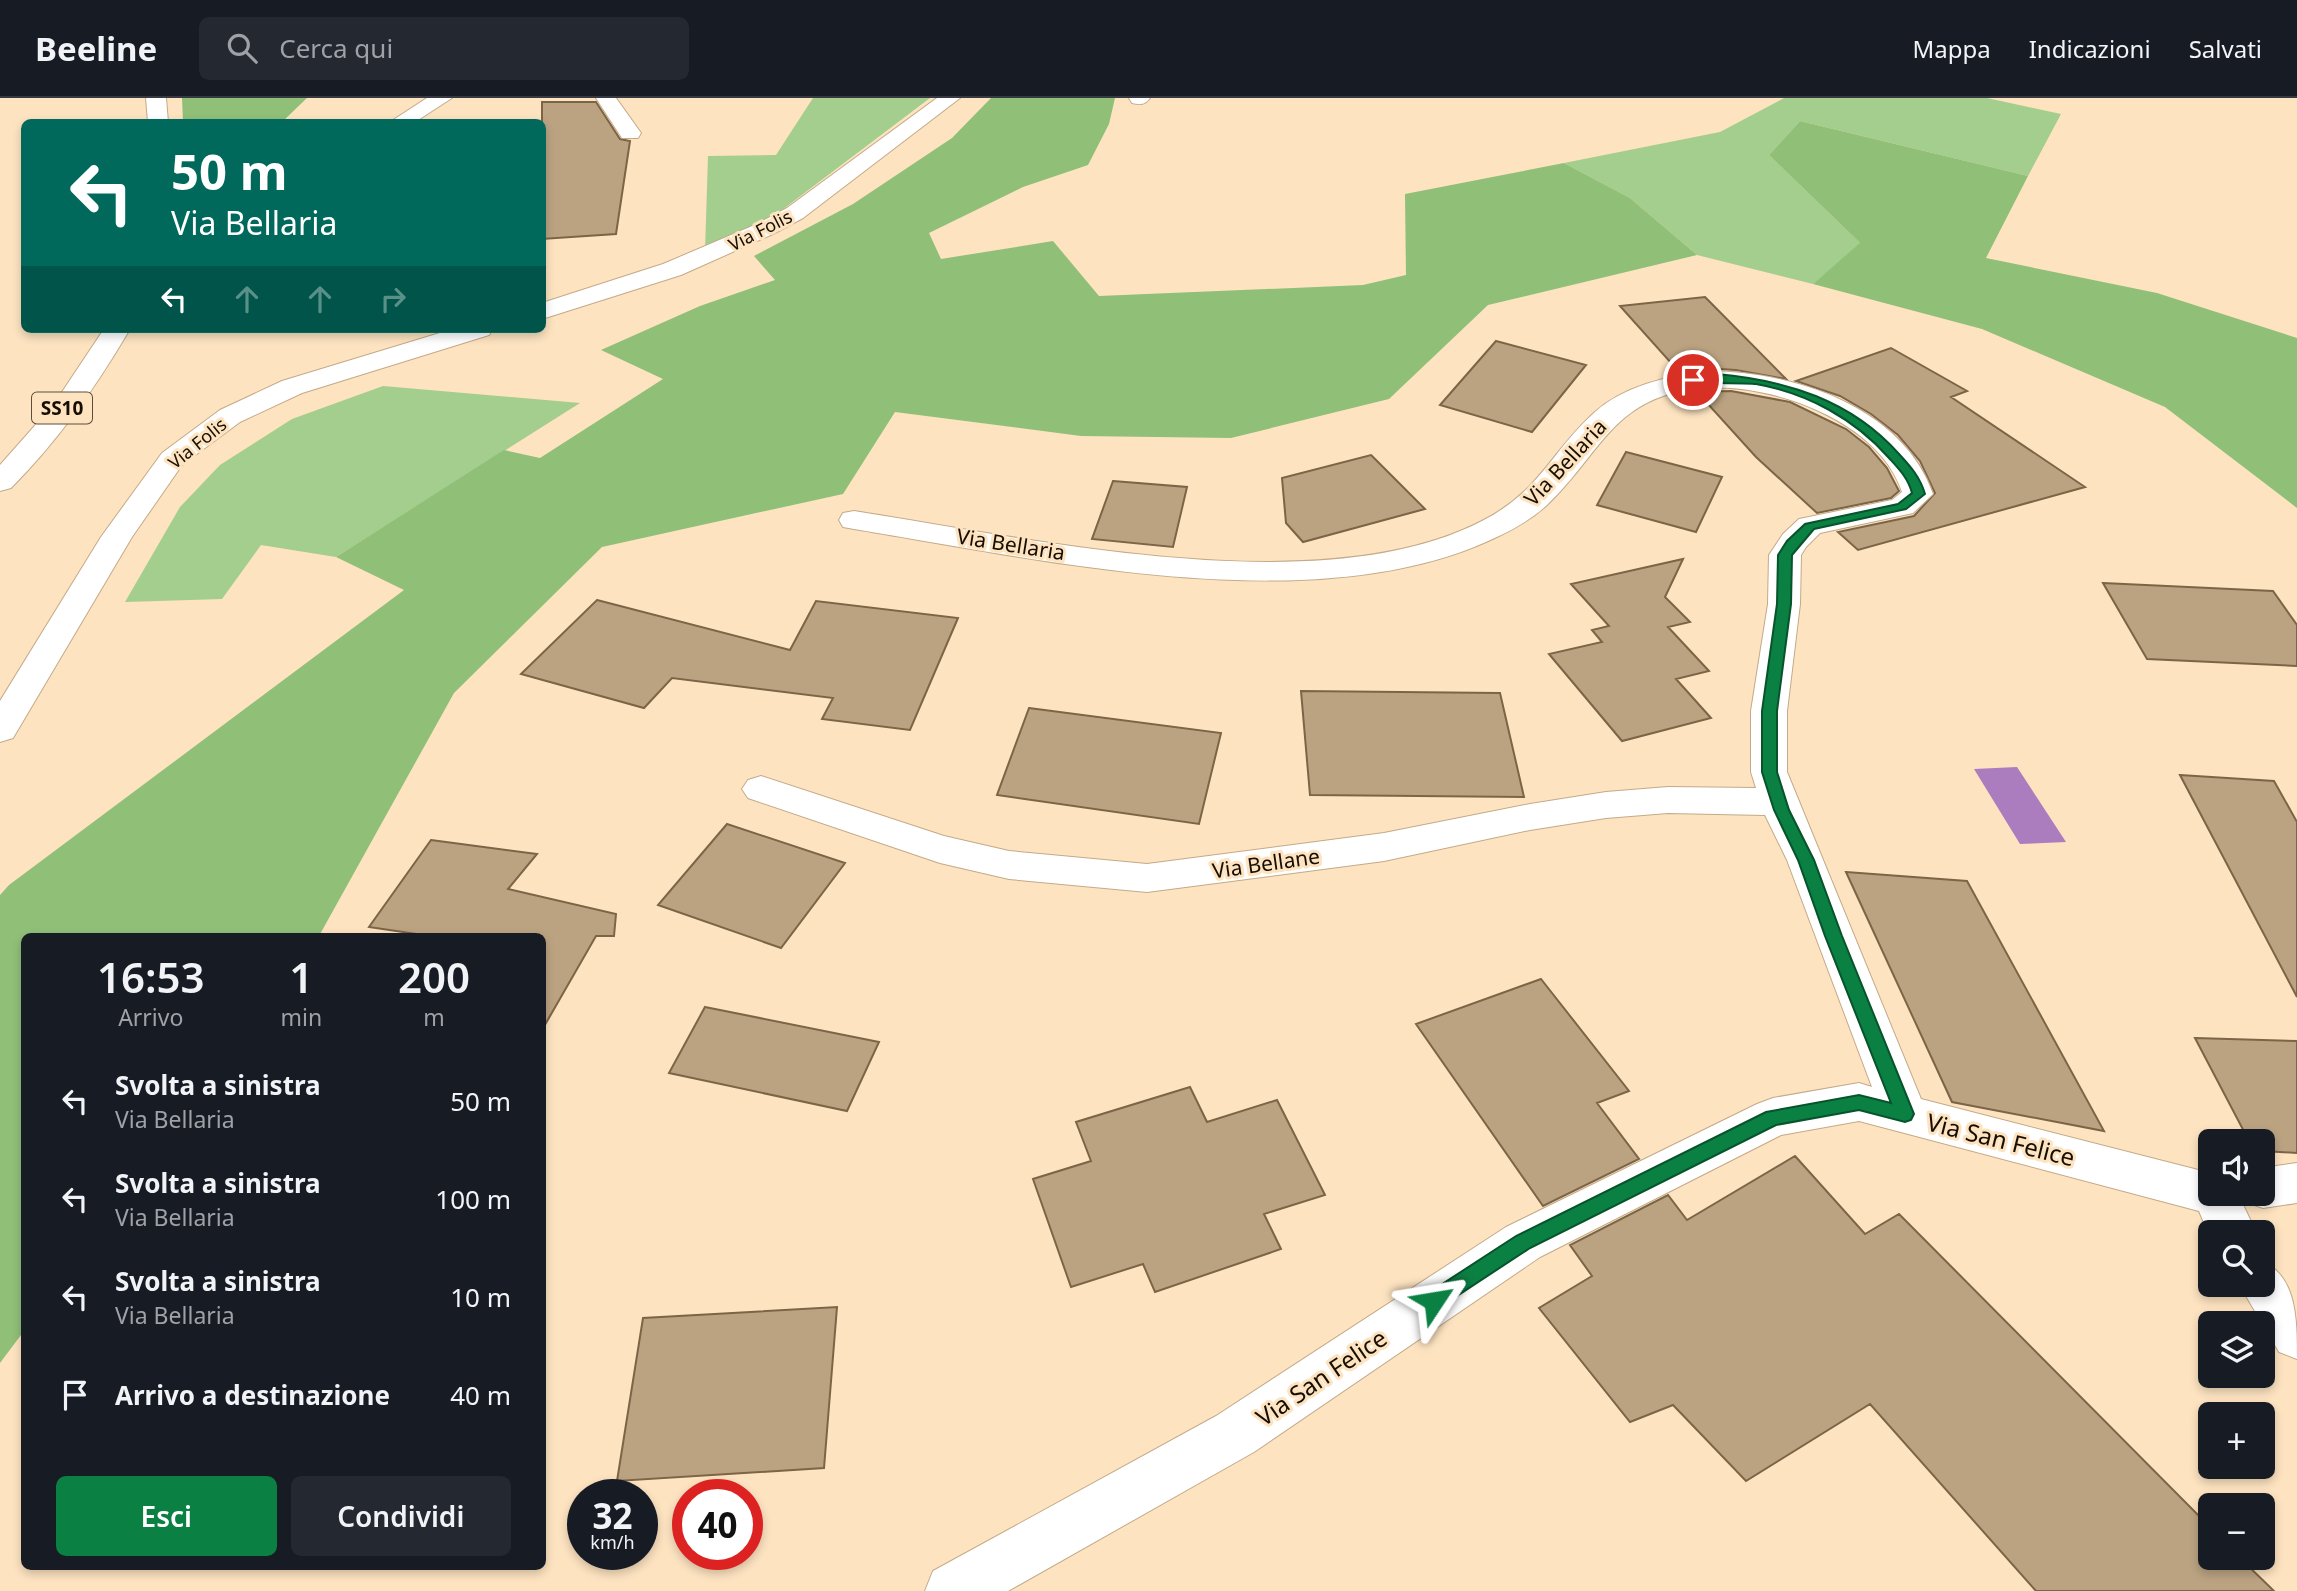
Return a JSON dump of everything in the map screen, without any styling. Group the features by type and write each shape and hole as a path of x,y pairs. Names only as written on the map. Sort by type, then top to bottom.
{"street":[{"path":"156,98 158,119"},
{"path":"406,119 442,98"},
{"path":"606,98 630,133"},
{"name":"Via Folis","path":"546,310 639,282 710,255 771,227 795,213 950,98"},
{"name":"SS10","path":"0,482 19,464 95,367 115,333"},
{"name":"Via Folis","path":"0,730 117,537 172,459 229,416 273,395 334,372 466,333"},
{"name":"Via Bellaria","path":"854,520 1047,551 1158,564 1288,570 1375,566 1414,557 1459,541 1523,509 1545,490 1607,416 1637,398 1671,383 1716,378 1756,381 1805,394 1843,412 1878,438 1915,480 1918,494 1902,506 1810,526 1794,541 1785,555 1784,604 1769,711 1769,772 1905,1114"},
{"name":"Via Bellane","path":"761,789 940,849 1009,865 1147,878 1384,846 1530,817 1606,806 1668,800 1780,802"},
{"name":"Via San Felice","path":"953,1591 1235,1434 1536,1236 1773,1118 1859,1102 2198,1190"},
{"path":"2275,1186 2297,1183"},
{"path":"2272,1297 2297,1335"}],"green space":[{"path":"182,98 307,98 285,119 183,119"},
{"path":"813,98 930,98 778,213 705,251 708,156 776,155"},
{"path":"991,98 1115,98 1109,124 1088,165 1023,187 929,233 941,259 1053,241 1099,296 1363,285 1406,275 1405,194 1564,163 1630,198 1697,255 1488,305 1389,399 1231,438 1081,436 895,412 843,494 602,547 454,693 321,933 21,933 21,1335 0,1363 0,895 9,885 404,590 336,557 504,450 540,458 663,379 601,350 700,306 775,280 754,256 853,204 952,138"},
{"path":"1784,98 1987,98 2061,114 2028,176 1800,121 1769,155 1861,244 1813,284 1697,255 1630,198 1564,163 1720,132"},
{"path":"1800,121 2028,176 1986,258 2157,293 2297,338 2297,508 2165,407 1982,329 1813,284 1860,243 1769,155"},
{"path":"383,386 580,403 336,557 261,545 222,599 125,602 180,507 220,465 292,419"}],"shaded area":[{"path":"2017,767 2066,842 2020,844 1974,769"}],"building":[{"path":"542,102 596,102 620,139 630,141 616,234 546,239 546,119 542,119"},
{"path":"1705,297 1786,379 1736,370 1703,368 1680,373 1620,306"},
{"path":"1496,341 1586,365 1532,432 1440,405"},
{"path":"1891,348 1967,391 1951,397 2085,487 1858,550 1838,532 1914,516 1935,493 1920,461 1898,435 1871,414 1840,396 1796,381"},
{"path":"1731,391 1790,402 1846,429 1869,447 1887,468 1899,491 1891,498 1817,513 1756,457 1697,392"},
{"path":"1626,452 1722,477 1696,532 1597,505"},
{"path":"1371,455 1425,509 1303,542 1286,523 1282,478"},
{"path":"1113,481 1187,487 1173,547 1092,539"},
{"path":"1683,559 1665,597 1690,622 1668,627 1709,671 1676,679 1711,718 1622,741 1549,654 1602,642 1592,630 1609,626 1571,584"},
{"path":"2103,583 2273,591 2297,625 2297,666 2147,659"},
{"path":"597,600 790,650 816,601 958,618 910,730 822,719 833,698 672,678 644,708 521,674"},
{"path":"1301,691 1500,693 1524,797 1310,795"},
{"path":"1029,708 1221,733 1199,824 997,795"},
{"path":"2180,775 2274,781 2297,822 2297,997"},
{"path":"727,824 845,863 781,948 658,905"},
{"path":"431,840 537,854 508,889 616,914 614,936 596,936 546,1023 546,933 410,933 369,927"},
{"path":"1846,872 1967,881 2104,1131 1952,1102"},
{"path":"1541,979 1629,1091 1597,1103 1639,1159 1543,1206 1416,1024"},
{"path":"705,1007 879,1042 847,1111 669,1073"},
{"path":"2195,1038 2297,1041 2297,1153 2275,1152 2275,1129 2243,1129"},
{"path":"1190,1087 1207,1122 1277,1100 1325,1195 1264,1214 1281,1249 1155,1292 1143,1264 1071,1287 1033,1179 1091,1161 1076,1122"},
{"path":"1795,1156 1865,1234 1899,1214 2198,1515 2198,1570 2252,1570 2274,1591 2036,1591 1870,1404 1746,1481 1673,1405 1630,1422 1539,1308 1592,1276 1570,1245 1668,1195 1687,1220"},
{"path":"837,1307 824,1468 617,1479 643,1318"}],"route":[{"path":"1434,1301 1523,1242 1773,1118 1859,1102 1905,1114 1769,772 1769,711 1784,604 1785,555 1794,541 1810,526 1902,506 1918,494 1915,480 1878,438 1843,412 1805,394 1756,381 1716,378 1693,380"}]}
